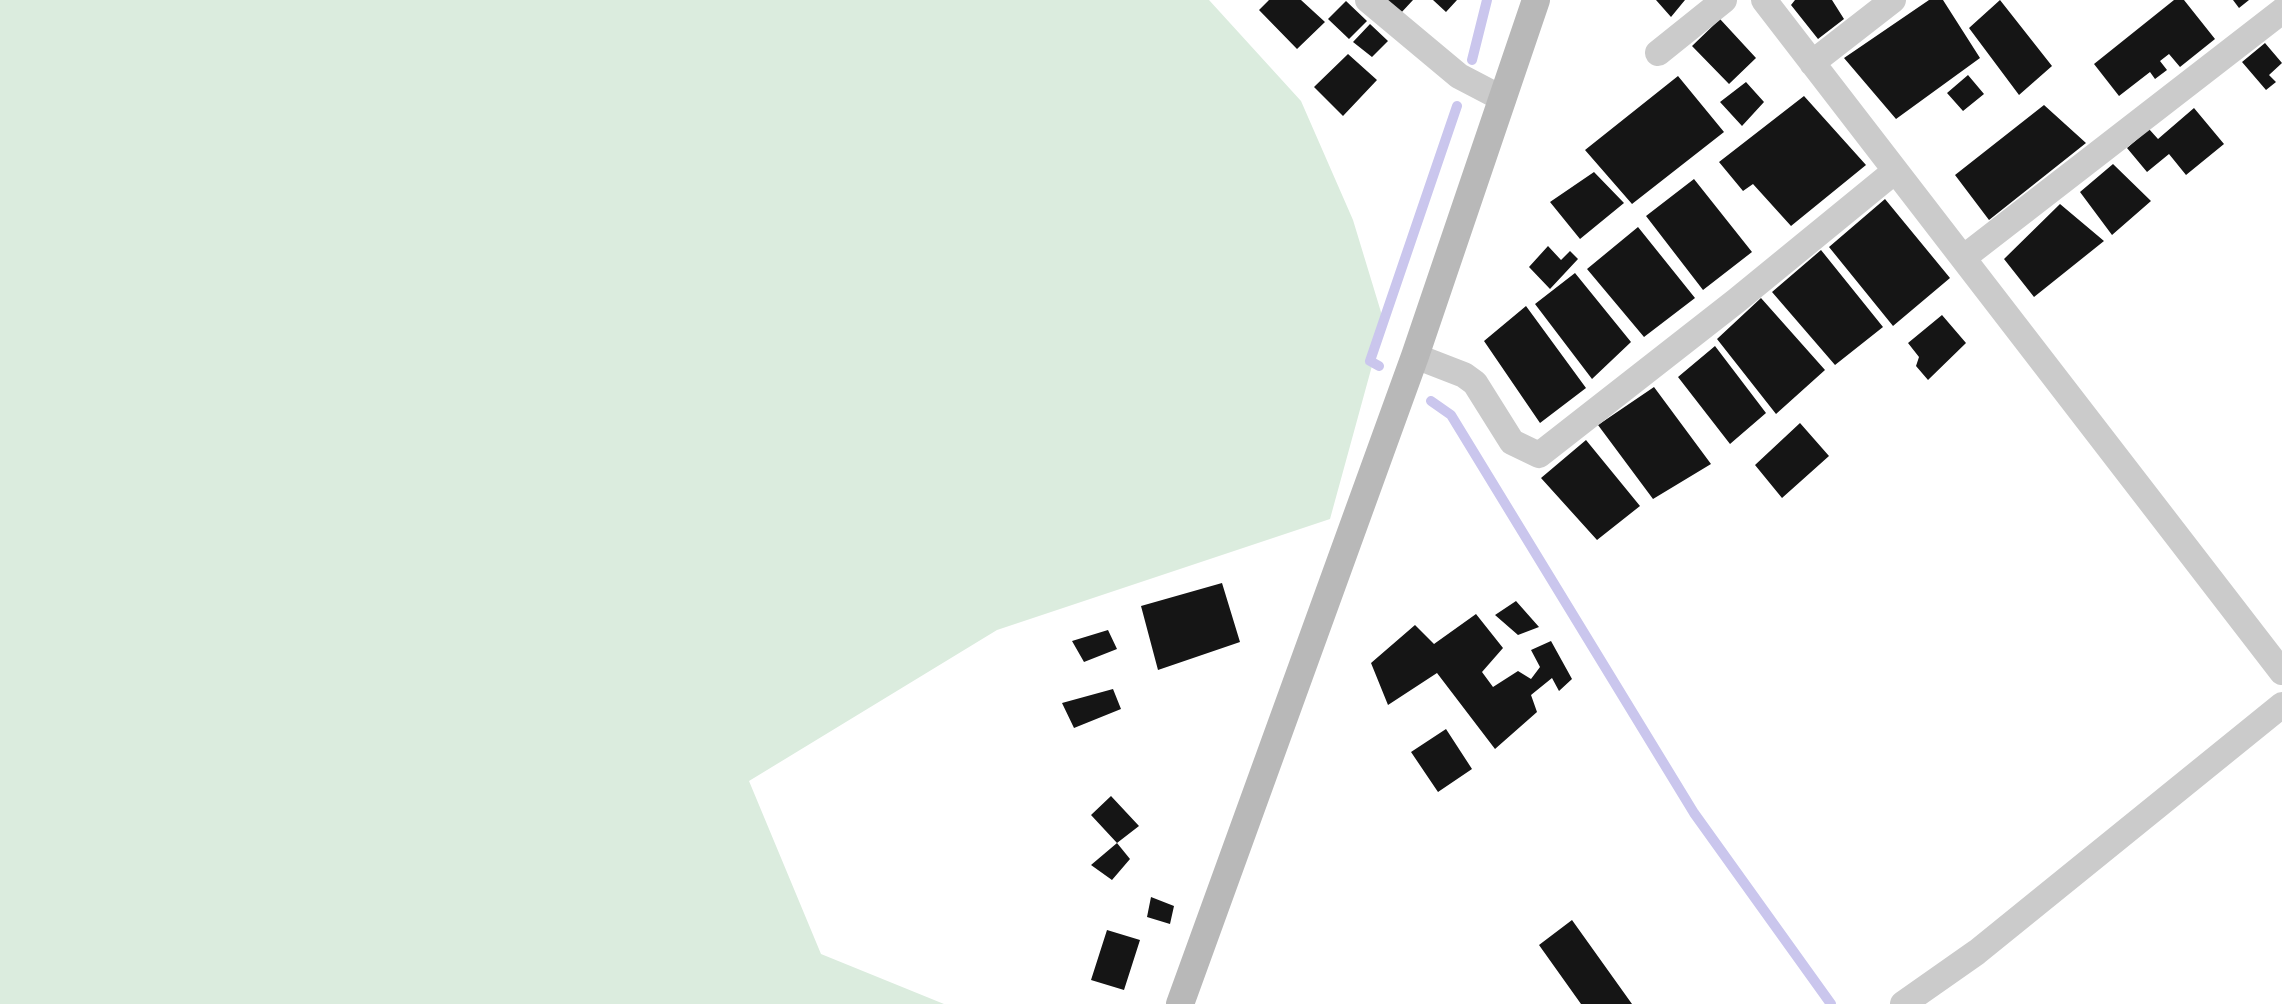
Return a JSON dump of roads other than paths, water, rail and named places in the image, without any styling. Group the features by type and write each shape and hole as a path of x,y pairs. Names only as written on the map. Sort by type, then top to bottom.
{"street":[{"path":"1368,0 1459,76 1503,100"},
{"path":"1180,1004 1415,356 1536,0"},
{"path":"1658,53 1724,0"},
{"path":"1764,0 2282,672"},
{"path":"1812,63 1893,0"},
{"path":"1963,258 2282,11"},
{"path":"1415,356 1464,375 1475,383 1512,442 1538,455 1736,301 1895,170"},
{"path":"1903,1004 1977,952 2282,705"}],"waterway":[{"path":"1472,60 1487,0"},
{"path":"1379,366 1370,361 1457,106"},
{"path":"1431,401 1451,415 1694,813 1831,1004"}]}
